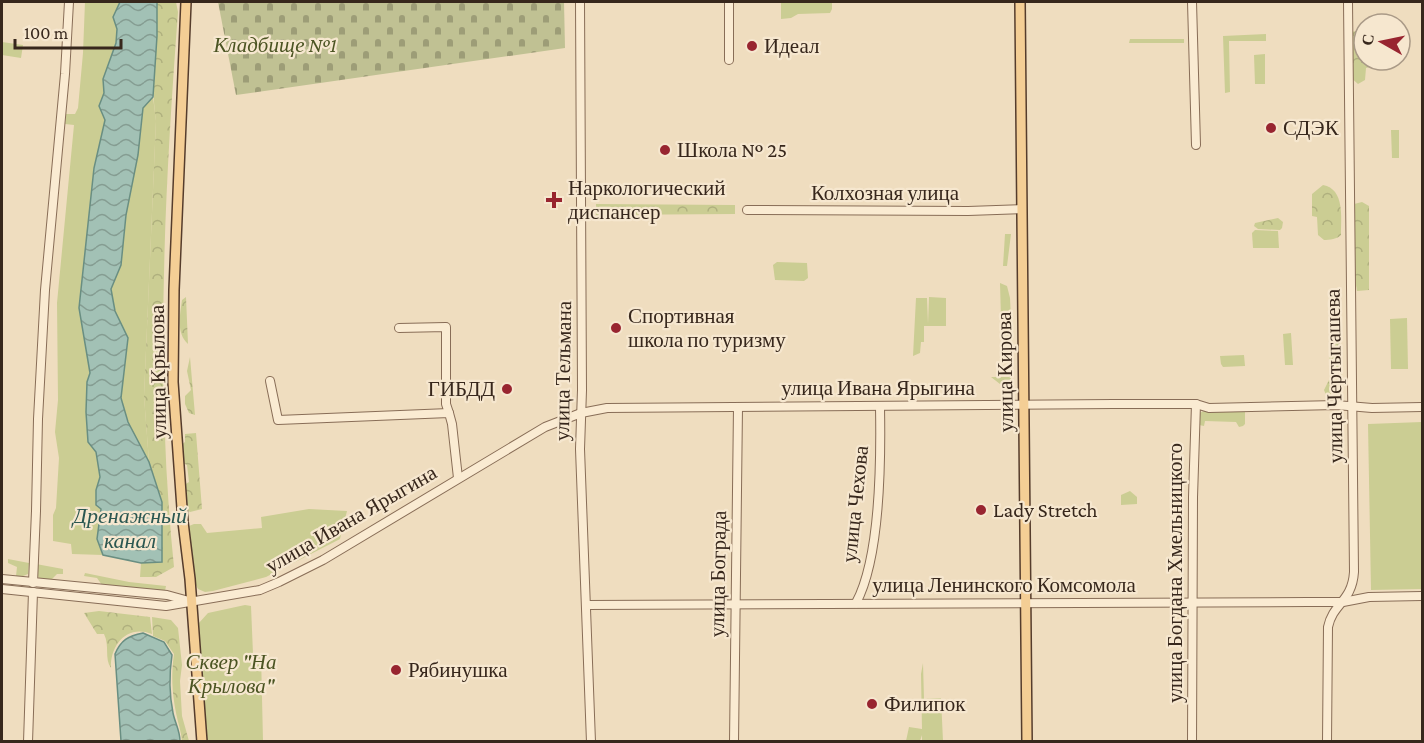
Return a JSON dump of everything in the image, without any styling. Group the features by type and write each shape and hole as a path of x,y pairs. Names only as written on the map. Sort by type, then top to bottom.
{"main road":[{"name":"улица Крылова","path":"186,2 174,290 173,382 202,741"},
{"name":"улица Кирова","path":"1020,2 1027,741"}],"street":[{"path":"28,741 38,419 44,313 65,75 69,2"},
{"name":"улица Тельмана","path":"580,2 580,449 591,741"},
{"path":"729,2 729,60"},
{"path":"1192,2 1196,145"},
{"name":"улица Чертыгашева","path":"1327,741 1327,633 1332,615 1350,593 1354,579 1348,2"},
{"name":"Колхозная улица","path":"747,210 968,211 1022,209"},
{"path":"270,381 278,420 449,413 446,404 446,327 399,328"},
{"name":"улица Ивана Ярыгина","path":"190,602 254,591 279,582 379,527 545,427 581,413 607,408 1196,404 1209,408 1336,405 1422,407"},
{"name":"улица Богдана Хмельницкого","path":"1192,741 1196,404"},
{"name":"улица Бограда","path":"734,741 738,407"},
{"name":"улица Чехова","path":"856,603 863,592 873,543 879,484 880,407"},
{"name":"улица Ивана Ярыгина","path":"449,413 458,478"},
{"path":"2,579 33,588"},
{"path":"2,589 33,588 167,595 190,602"},
{"name":"улица Ленинского Комсомола","path":"586,604 1343,602 1368,597 1422,596"}],"green space":[{"path":"85,2 120,2 113,17 117,29 116,43 103,79 104,93 99,106 106,119 94,168 79,308 90,373 87,382 86,412 88,442 96,452 100,477 96,490 101,509 97,539 103,555 72,554 71,544 53,541 53,515 56,508 59,458 55,432 58,400 57,303 74,125 65,124 66,114 75,114 78,108"},
{"path":"157,2 176,2 178,12 169,151 163,359 168,498 174,567 156,577 140,577 141,563 161,562 162,502 149,462 144,396 156,121 154,77"},
{"name":"Кладбище №1","path":"218,2 564,2 565,48 236,95"},
{"path":"781,2 832,2 832,9 830,13 798,14 791,18 781,19"},
{"path":"1351,32 1352,72 1366,72 1365,80 1358,84 1349,76"},
{"path":"1266,34 1266,41 1229,41 1230,92 1225,93 1223,36"},
{"path":"1130,39 1184,39 1184,43 1129,43"},
{"path":"2,42 23,45 21,58 2,55"},
{"path":"1265,54 1265,84 1255,84 1254,55"},
{"path":"153,97 156,121 144,396 149,462 128,422 121,398 128,338 115,311 111,289 121,265 126,215 138,155 143,108"},
{"path":"1391,130 1399,130 1399,158 1392,158"},
{"path":"1323,185 1335,192 1341,213 1341,235 1328,240 1318,235 1317,217 1312,216 1312,194"},
{"path":"1362,202 1369,206 1369,290 1357,291 1354,274 1353,214 1354,204"},
{"path":"596,204 735,205 735,214 596,215"},
{"path":"1278,218 1283,222 1280,230 1258,229 1254,226 1255,223"},
{"path":"1255,230 1278,231 1279,248 1253,248 1252,233"},
{"path":"1005,234 1011,234 1007,266 1003,266"},
{"path":"777,262 807,263 808,278 804,281 775,280 773,265"},
{"path":"1000,283 1007,286 1010,298 1011,318 1007,322 1001,319"},
{"path":"186,297 188,344 180,329 182,300"},
{"path":"929,297 946,298 946,326 924,326 924,342 921,342 920,353 913,356 916,298 927,298 928,324"},
{"path":"1407,318 1408,369 1391,369 1390,319"},
{"path":"1004,330 1011,333 1011,385 1000,384 991,377 1009,377 1009,336 1004,334"},
{"path":"1291,333 1293,365 1285,365 1283,334"},
{"path":"1337,337 1341,346 1342,385 1336,384 1330,395 1326,395 1324,390 1330,378 1329,346"},
{"path":"1244,355 1245,366 1223,367 1221,364 1220,356"},
{"path":"190,357 195,415 189,413 185,404 185,396 191,390 187,371"},
{"path":"1204,411 1245,411 1245,424 1243,426 1239,427 1236,422 1205,421 1204,426 1199,425 1199,413"},
{"path":"1422,422 1422,589 1371,590 1368,424"},
{"path":"196,433 202,509 190,512 186,509 184,485 189,482 187,465 183,463 181,445 185,442 185,434"},
{"path":"1130,491 1137,497 1137,504 1121,505 1121,495"},
{"path":"309,509 347,511 340,539 266,577 213,591 205,592 198,589 195,583 189,526 201,524 207,533 262,528 261,517"},
{"path":"8,559 29,563 28,574 16,576 17,567 8,563"},
{"path":"36,564 63,569 63,574 57,574 52,579 40,579 37,575"},
{"path":"85,573 129,582 166,586 165,591 102,585 97,578 84,576"},
{"name":"Сквер \"На Крылова\"","path":"245,605 251,606 253,654 261,654 263,741 207,741 198,624 208,613"},
{"path":"99,611 150,617 152,634 135,632 128,634 117,644 113,652 111,668 104,634 97,634 84,613"},
{"path":"152,617 171,620 178,628 182,665 180,681 182,716 189,741 182,741 175,705 172,676 174,654 165,641 153,636"},
{"path":"923,663 924,699 941,698 943,741 922,741 922,735 920,741 906,741 909,727 922,729 921,674"}],"water":[{"name":"Дренажный канал","path":"120,2 157,2 153,97 143,108 138,155 126,215 121,265 111,289 115,311 128,338 121,398 128,422 149,462 162,502 162,562 141,563 103,555 97,539 101,509 96,505 96,490 100,477 96,452 88,442 86,412 87,382 90,373 79,308 94,168 105,120 99,106 104,93 103,79 116,43 117,29 113,17"},
{"path":"143,633 164,642 172,655 171,698 180,741 121,741 115,654 126,639"}],"place":[{"name":"Идеал","path":"752,46"},
{"name":"СДЭК","path":"1271,128"},
{"name":"Школа № 25","path":"665,150"},
{"name":"Наркологический диспансер","path":"554,200"},
{"name":"Спортивная школа по туризму","path":"616,328"},
{"name":"ГИБДД","path":"507,389"},
{"name":"Lady Stretch","path":"981,510"},
{"name":"Рябинушка","path":"396,670"},
{"name":"Филипок","path":"872,704"}]}
